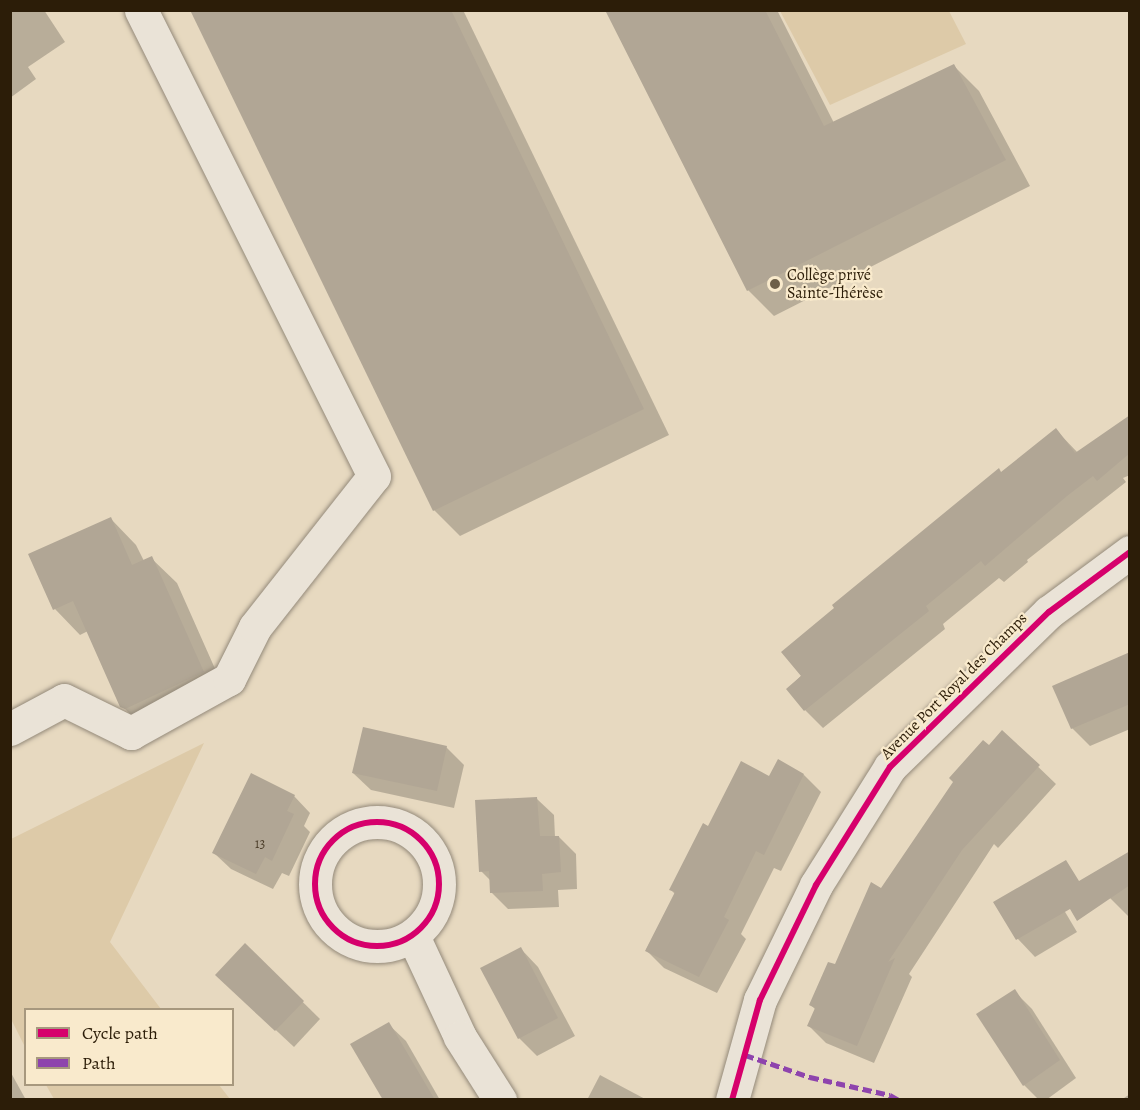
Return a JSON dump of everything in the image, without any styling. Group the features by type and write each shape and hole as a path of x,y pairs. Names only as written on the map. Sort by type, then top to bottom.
{"street":[{"path":"10,729 64,700 131,733 229,679 255,627 374,476 142,11"},
{"name":"Avenue Port Royal des Champs","path":"732,1100 760,1000 816,885 890,767 1049,612 1130,552"},
{"path":"412,936 460,1037 500,1100"}],"shaded area":[{"path":"780,11 949,11 966,44 830,105"},
{"path":"204,743 110,942 160,1008 24,1008 24,1045 11,1019 11,839"},
{"path":"47,1086 220,1086 230,1099 54,1099"}],"building":[{"path":"190,10 451,10 644,409 433,511"},
{"path":"605,10 765,10 824,126 954,64 1006,160 747,291"},
{"path":"1130,415 1130,453 1097,481 1093,476 1067,496 985,566 981,561 926,606 929,611 804,711 786,689 801,676 781,652 834,608 832,605 999,468 1001,472 1056,428 1075,453"},
{"path":"111,517 132,565 152,556 204,672 125,709 120,707 73,601 53,610 28,554"},
{"path":"1130,652 1130,704 1071,729 1052,686"},
{"path":"363,727 447,746 437,791 352,773"},
{"path":"1002,730 1040,765 962,850 888,962 895,958 857,1046 807,1026 815,1008 809,1005 828,962 835,964 871,882 881,888 953,782 949,778 983,740 989,745"},
{"path":"778,759 804,774 764,855 756,851 724,917 729,920 699,977 645,951 675,892 669,890 703,823 708,826 741,761 769,776"},
{"path":"251,773 295,795 287,811 294,814 272,861 265,857 256,874 212,853"},
{"path":"537,797 540,836 559,836 561,872 542,874 543,891 490,893 489,871 479,872 475,800"},
{"path":"1130,851 1130,885 1077,921 1070,909 1016,940 993,902 1066,860 1079,881"},
{"path":"245,943 304,1001 275,1031 215,975"},
{"path":"521,947 558,1018 518,1039 480,968"},
{"path":"1015,989 1060,1060 1023,1086 976,1014"},
{"path":"389,1022 435,1100 383,1100 350,1044"}],"marked path":[{"path":"745,1055 810,1077 890,1095 899,1100"}],"cycle path":[{"path":"732,1100 760,1000 816,885 890,767 1049,612 1130,552"},
{"path":"377,822 401,827 421,840 434,860 439,884 434,908 421,928 401,941 377,946 353,941 333,928 320,908 315,884 320,860 333,840 353,827 377,822"}],"place":[{"name":"Collège privé Sainte-Thérèse","path":"775,284"}]}
